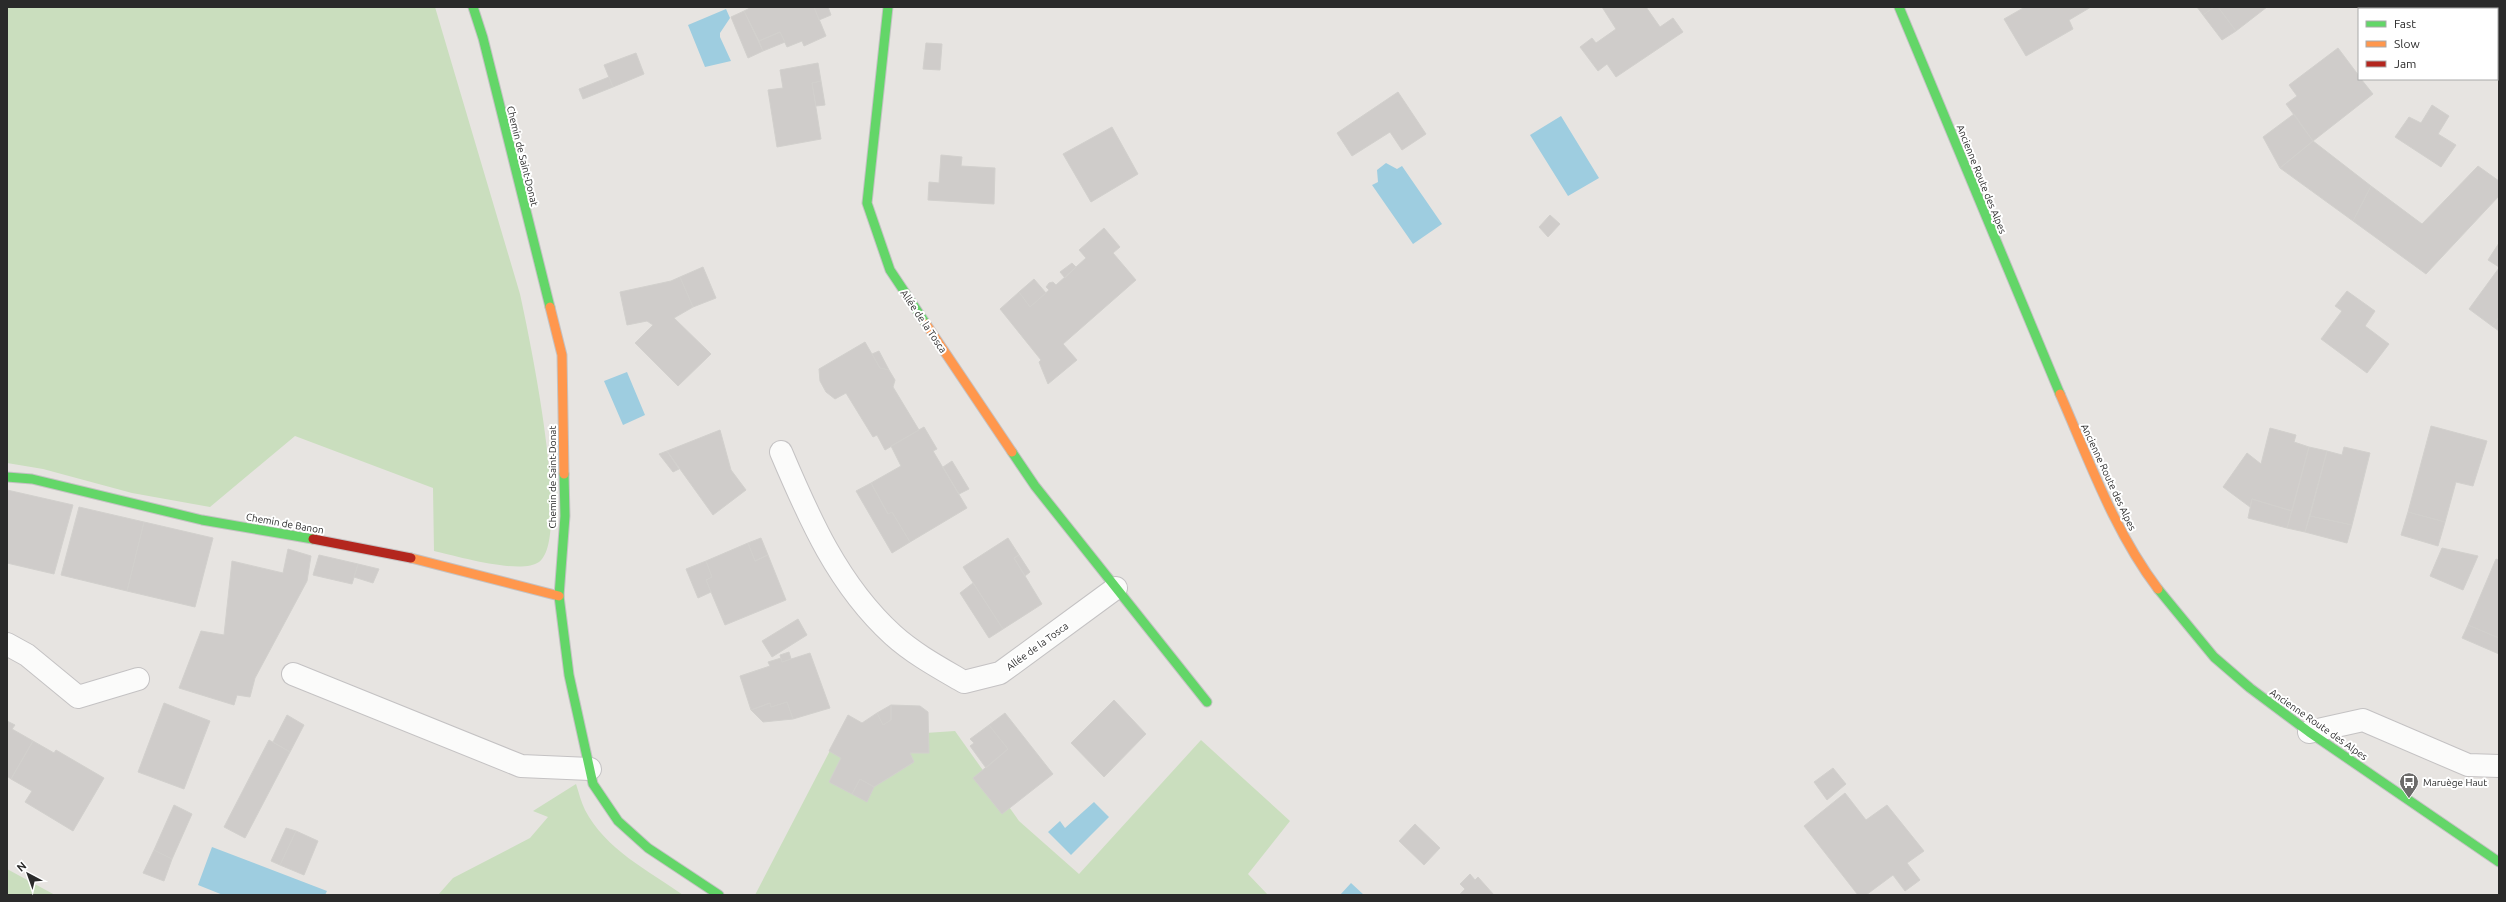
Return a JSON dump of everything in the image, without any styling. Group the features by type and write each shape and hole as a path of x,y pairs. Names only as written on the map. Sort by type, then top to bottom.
{"street":[{"name":"Chemin de Saint-Donat","path":"473,7 485,46 562,355 565,516 559,596 569,674 593,784 618,822 648,848 719,895"},
{"name":"Allée de la Tosca","path":"888,7 866,203 890,270 1035,486 1207,702"},
{"name":"Ancienne Route des Alpes","path":"1899,7 2051,374 2114,518 2142,568 2183,622 2214,657 2250,688 2309,732 2499,862"},
{"name":"Allée de la Tosca","path":"781,452 812,525 847,584 893,635 930,662 964,682 1000,673 1116,588"},
{"name":"Chemin de Banon","path":"7,477 32,479 202,520 385,552 559,596"},
{"path":"7,644 27,655 78,697 138,679"},
{"path":"293,674 521,766 590,769"},
{"path":"2309,732 2363,720 2468,765 2499,766"}],"green space":[{"path":"7,7 435,7 520,294 539,390 550,477 551,516 548,545 539,562 530,565 504,566 434,551 433,488 295,436 210,507 132,493 43,469 7,463"},
{"path":"955,731 1019,821 1079,874 1201,740 1290,821 1248,874 1268,895 755,895 836,739"},
{"path":"576,784 585,810 604,836 616,848 642,868 683,895 438,895 453,878 530,838 548,817 533,811"},
{"path":"7,869 55,895 7,895"}],"water":[{"path":"726,9 730,18 720,33 720,37 731,61 705,67 688,25"},
{"path":"1561,116 1599,178 1568,196 1530,135"},
{"path":"1386,163 1397,169 1402,166 1442,224 1413,244 1372,185 1378,182 1377,170"},
{"path":"627,372 645,415 623,425 604,381"},
{"path":"1094,802 1109,817 1071,855 1048,832 1060,821 1065,828"},
{"path":"212,847 327,891 325,895 223,895 198,885"},
{"path":"1351,883 1364,895 1340,895"}],"building":[{"path":"752,7 814,7 826,36 804,46 802,41 787,47 780,32 759,41 744,11"},
{"path":"814,7 828,7 831,15 819,20"},
{"path":"1602,7 1646,7 1660,27 1673,18 1683,32 1616,77 1607,64 1598,71 1580,47 1592,38 1596,43 1616,29"},
{"path":"2025,7 2091,7 2069,20 2073,29 2026,56 2004,19"},
{"path":"2197,7 2214,7 2203,15"},
{"path":"2214,7 2218,7 2236,31 2222,40 2203,15"},
{"path":"2218,7 2267,7 2236,31"},
{"path":"744,11 763,51 748,58 731,17"},
{"path":"780,32 785,42 763,51 759,41"},
{"path":"926,43 942,44 940,70 923,69"},
{"path":"2338,48 2358,75 2358,80 2362,80 2373,94 2313,141 2286,104 2297,96 2289,85"},
{"path":"636,53 644,74 613,87 604,65"},
{"path":"818,63 821,81 812,83 821,139 777,147 768,90 783,88 780,70"},
{"path":"609,77 613,87 583,99 579,89"},
{"path":"821,81 825,105 816,106 812,83"},
{"path":"1398,92 1426,134 1402,150 1390,132 1352,156 1337,133"},
{"path":"2432,105 2449,116 2438,134 2456,145 2441,167 2395,137 2409,117 2421,123"},
{"path":"2294,114 2313,141 2280,168 2263,137"},
{"path":"1112,127 1138,174 1091,202 1063,154"},
{"path":"2313,141 2371,186 2353,221 2280,168"},
{"path":"941,155 962,157 961,166 995,168 994,204 928,200 929,182 939,183"},
{"path":"2478,166 2499,181 2499,196 2426,274 2353,221 2371,186 2422,224"},
{"path":"1550,215 1560,224 1548,237 1539,227"},
{"path":"1104,228 1120,247 1113,253 1136,280 1063,344 1077,360 1048,384 1039,362 1041,360 1000,309 1019,292 1030,307 1049,290 1046,287 1049,283 1053,282 1056,285 1086,258 1079,250"},
{"path":"2499,243 2499,267 2488,260"},
{"path":"1072,263 1076,267 1065,278 1060,272"},
{"path":"703,267 716,298 693,307 680,277"},
{"path":"2499,268 2499,317 2492,326 2469,309"},
{"path":"680,277 693,307 674,318 711,354 678,386 635,343 653,325 647,321 627,325 620,292 671,281"},
{"path":"1034,279 1046,293 1030,307 1019,292"},
{"path":"2347,291 2375,311 2365,326 2389,344 2367,373 2321,339 2342,311 2335,306"},
{"path":"2499,317 2499,331 2492,326"},
{"path":"865,342 880,368 889,370 895,380 893,387 919,430 885,450 877,435 873,437 846,393 835,399 826,392 820,381 819,369"},
{"path":"879,351 889,370 880,368 872,354"},
{"path":"2431,426 2487,441 2473,486 2456,482 2445,522 2408,512"},
{"path":"924,427 937,449 933,451 967,508 910,542 892,512 888,514 871,483 901,466 891,446"},
{"path":"2270,428 2296,435 2294,442 2309,447 2292,511 2252,499 2250,507 2223,487 2247,453 2261,464"},
{"path":"720,430 731,470 746,490 713,515 667,451"},
{"path":"2309,447 2327,451 2305,532 2287,528"},
{"path":"2344,447 2370,453 2352,525 2310,516 2327,451 2342,455"},
{"path":"667,451 679,469 673,472 659,454"},
{"path":"952,461 969,489 959,494 943,467"},
{"path":"871,483 888,514 892,512 910,542 892,553 856,491"},
{"path":"7,490 73,505 54,574 7,563"},
{"path":"2252,499 2292,511 2287,528 2248,518"},
{"path":"79,507 144,522 127,591 61,575"},
{"path":"2408,512 2445,522 2438,546 2401,535"},
{"path":"2310,516 2352,525 2347,543 2305,532"},
{"path":"144,522 213,538 195,607 127,591"},
{"path":"761,538 768,555 755,561 748,543"},
{"path":"1008,538 1019,555 1014,558 1042,604 1003,629 963,567"},
{"path":"748,543 755,561 768,555 786,600 725,625 706,580 712,577 706,561"},
{"path":"2442,548 2478,556 2463,590 2430,576"},
{"path":"288,549 311,556 307,581 255,678 250,697 237,695 234,705 179,688 201,631 224,635 232,561 283,573"},
{"path":"319,555 358,564 352,584 313,575"},
{"path":"1019,555 1030,572 1025,576 1014,558"},
{"path":"2496,559 2499,560 2499,638 2468,625"},
{"path":"706,561 712,577 706,580 711,592 698,598 686,569"},
{"path":"358,564 379,569 373,583 354,577"},
{"path":"973,583 1003,629 989,638 960,593"},
{"path":"798,619 807,635 772,657 762,641"},
{"path":"2468,625 2499,638 2499,654 2462,638"},
{"path":"789,652 791,659 782,662 780,655"},
{"path":"810,653 830,708 793,719 787,702 771,707 770,703 751,710 740,676 770,666 768,662 781,658 782,662"},
{"path":"1114,700 1146,734 1104,777 1071,743"},
{"path":"787,702 793,719 763,722 751,710 770,703 771,707"},
{"path":"164,703 210,721 184,789 138,772"},
{"path":"891,705 920,706 928,712 929,753 910,753 914,762 874,787 860,779 852,794 829,782 841,758 829,751 848,715 862,723 877,713 883,725 891,720"},
{"path":"891,705 891,720 883,725 877,713"},
{"path":"1005,713 1053,774 1002,814 973,778 1008,749 989,725"},
{"path":"287,715 304,725 290,752 273,742"},
{"path":"7,721 15,725 12,729 33,741 11,779 7,776"},
{"path":"989,725 1008,749 986,768 970,746 974,743 970,739"},
{"path":"269,740 290,752 245,838 224,827"},
{"path":"33,741 54,753 56,750 104,778 73,831 25,802 32,791 11,779"},
{"path":"1833,768 1846,784 1827,800 1814,782"},
{"path":"860,779 874,787 867,802 852,794"},
{"path":"1845,793 1866,820 1887,805 1924,851 1907,863 1920,880 1905,891 1893,875 1866,895 1858,895 1804,826"},
{"path":"174,805 192,814 172,859 154,850"},
{"path":"1415,824 1440,848 1424,865 1399,841"},
{"path":"286,828 296,831 280,865 271,861"},
{"path":"296,831 318,841 304,875 280,865"},
{"path":"154,850 172,859 164,881 143,873"},
{"path":"1470,874 1475,880 1478,877 1494,895 1459,895 1465,889 1460,884"}],"traffic: fast":[{"path":"473,7 483,38 550,307"},
{"path":"888,7 867,203 890,270 926,324"},
{"path":"1899,7 2060,394"},
{"path":"1012,452 1035,486 1207,702"},
{"path":"564,474 565,516 559,596 569,675 593,784 618,821 648,848 719,895"},
{"path":"7,477 32,479 202,520 313,539"},
{"path":"2158,589 2214,657 2250,688 2309,732 2499,862"}],"traffic: slow":[{"path":"550,307 562,355 564,474"},
{"path":"926,324 1012,452"},
{"path":"2060,394 2115,519 2142,567 2158,589"},
{"path":"411,558 559,596"}],"traffic: jam":[{"path":"313,539 411,558"}],"place":[{"name":"Maruège Haut","path":"2409,799"}]}
